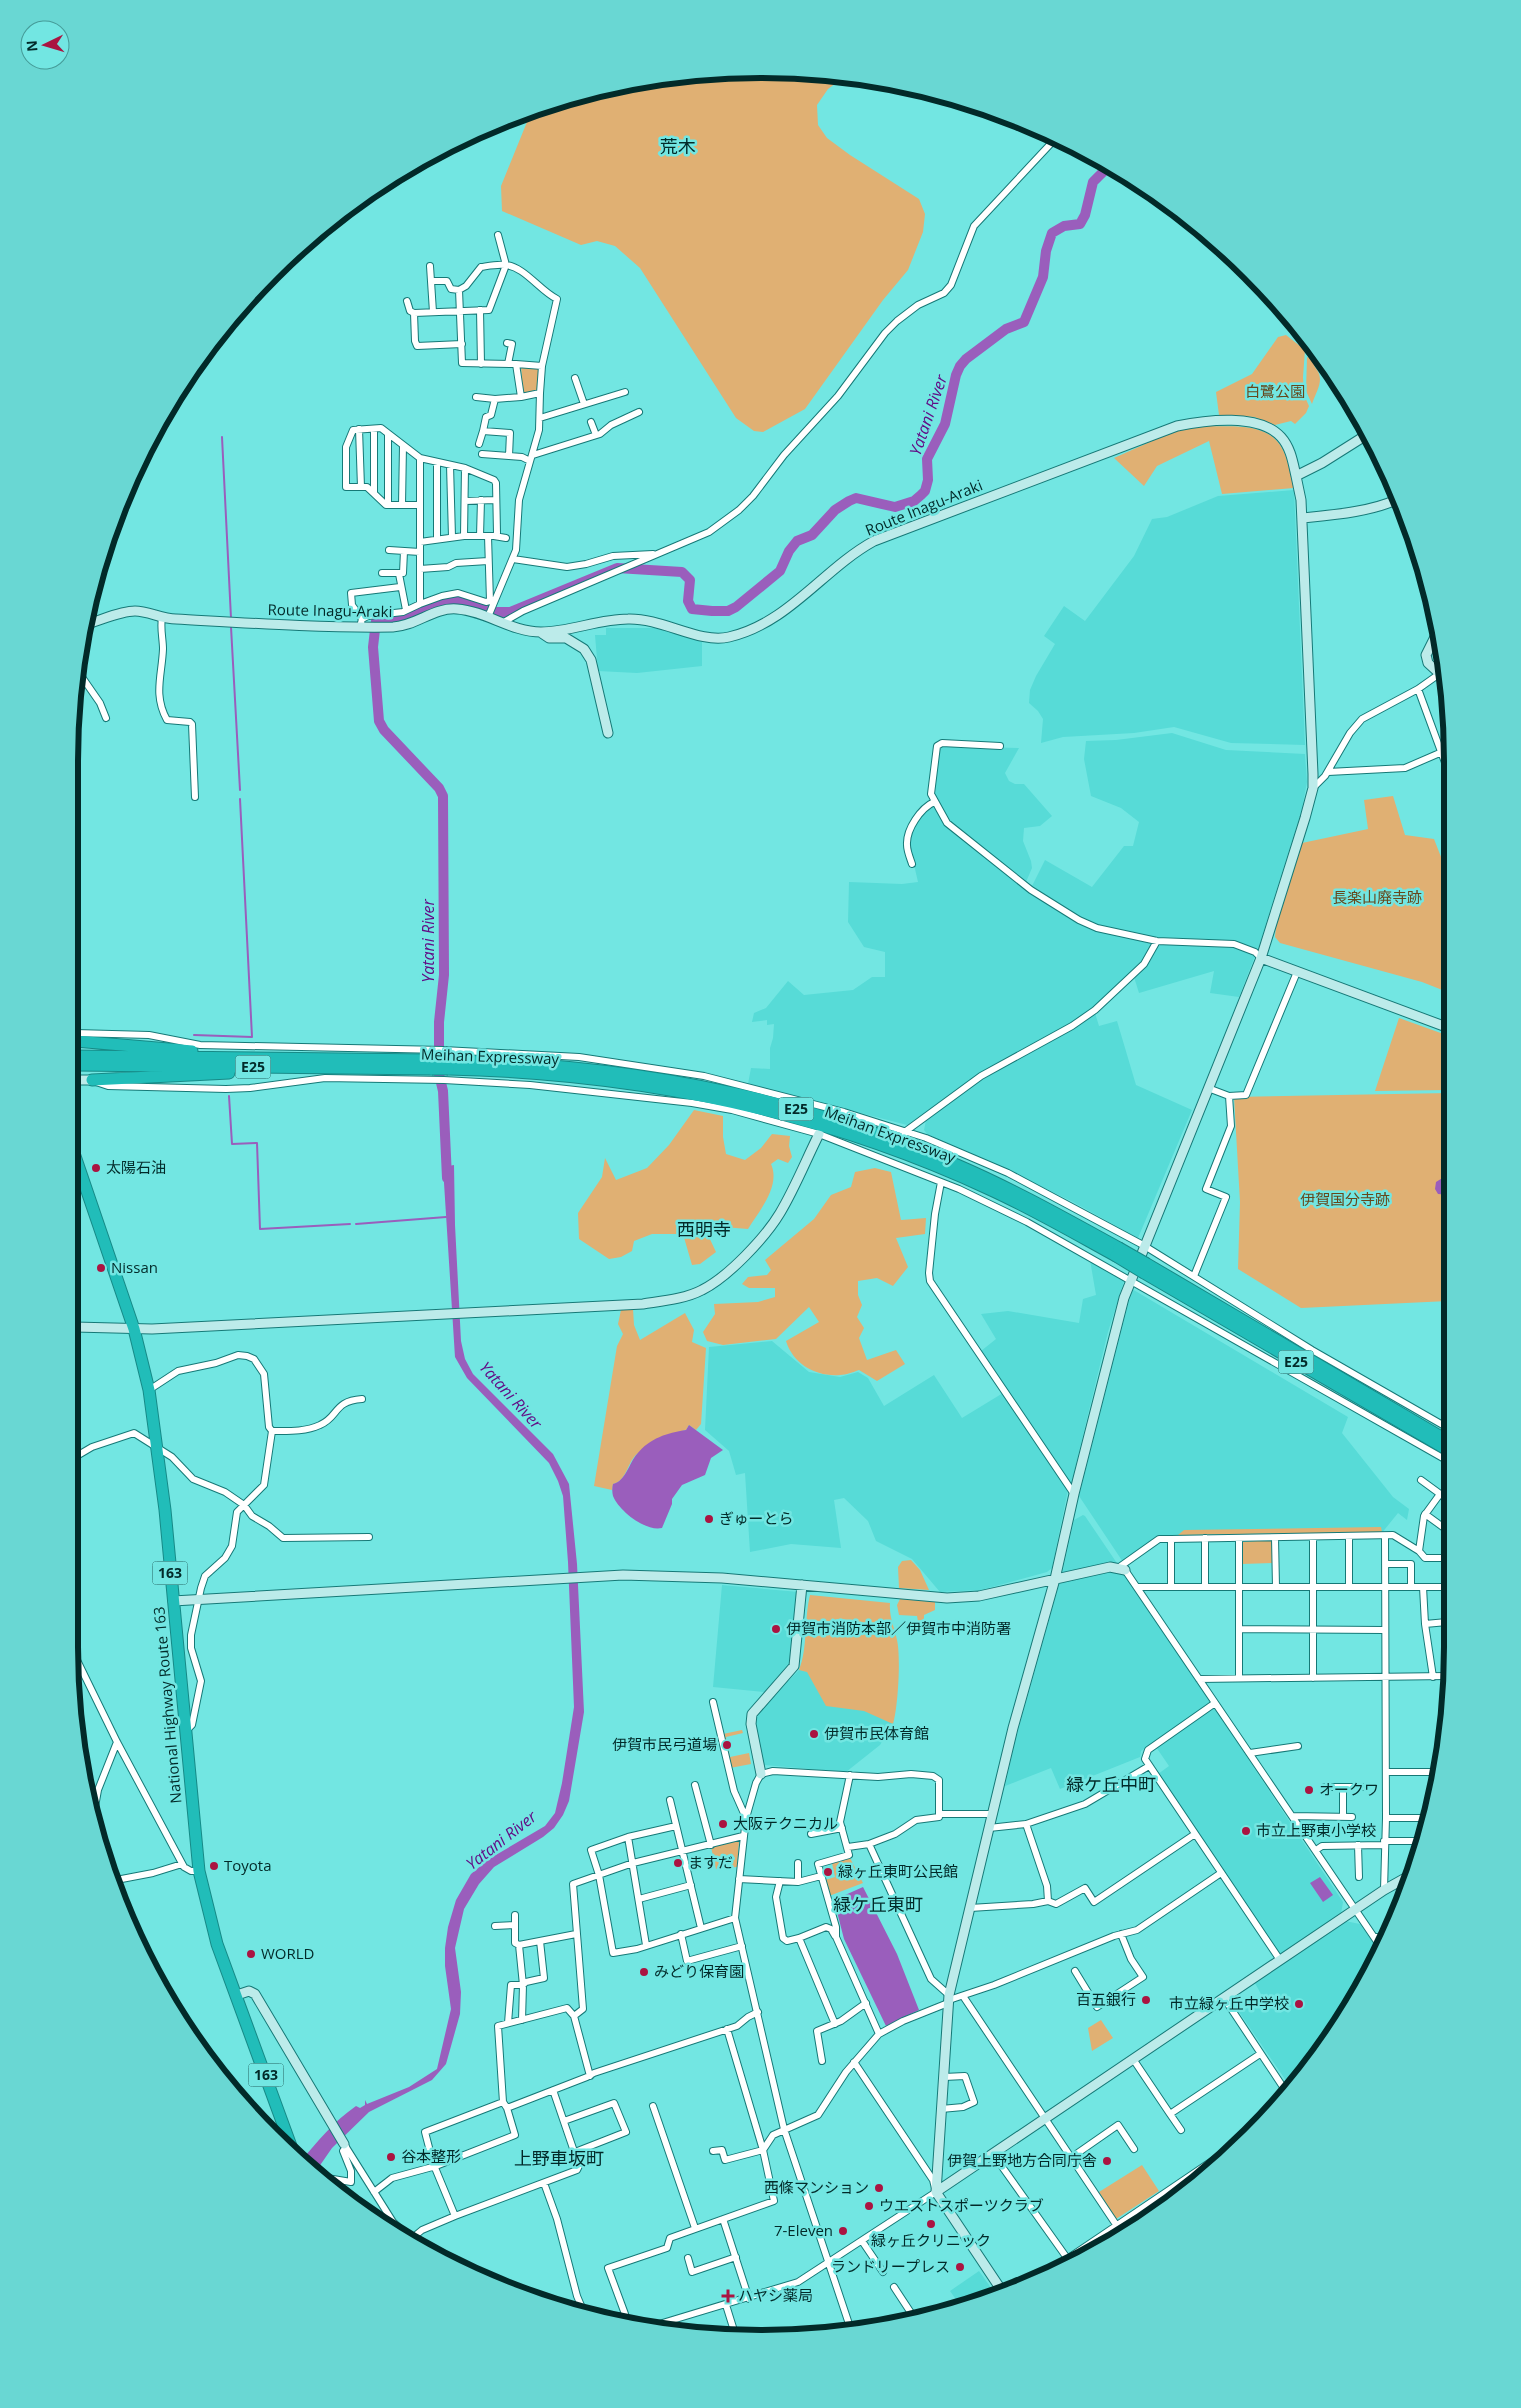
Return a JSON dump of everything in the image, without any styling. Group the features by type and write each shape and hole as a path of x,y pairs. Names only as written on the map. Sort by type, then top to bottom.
{"highway":[{"path":"78,1041 224,1054 326,1059"},
{"name":"Meihan Expressway","path":"78,1056 326,1059 551,1065 681,1082 785,1106 856,1127 957,1165 1025,1197 1444,1448"},
{"name":"Meihan Expressway","path":"78,1064 303,1068 440,1063"},
{"path":"92,1080 303,1068"},
{"name":"National Highway Route 163","path":"78,1165 134,1329 149,1390 158,1447 199,1870 217,1944 289,2141"},
{"name":"Meihan Expressway","path":"1146,1269 1444,1439"}],"street":[{"path":"502,623 523,611 709,532 739,510 753,496 784,455 838,396 884,333 918,305 944,293 951,285 974,226 1051,142"},
{"path":"407,300 410,311 414,313 489,310 506,265 498,235"},
{"path":"431,281 448,281 451,290 459,290 466,286 481,267 506,265 520,272 544,292 557,299 542,366 539,430 519,500 516,550 491,608"},
{"path":"430,266 433,312"},
{"path":"459,290 462,363 542,366"},
{"path":"480,310 481,364"},
{"path":"414,313 415,341 417,346 462,344"},
{"path":"507,343 512,344 508,364"},
{"path":"516,364 521,397"},
{"path":"575,378 584,404"},
{"path":"540,418 625,392"},
{"path":"476,397 495,399 540,393"},
{"path":"479,444 486,417 491,415 495,399"},
{"path":"482,454 532,458 596,436 611,425 639,412"},
{"name":"Route Inagu-Araki","path":"92,623 136,610 162,618 361,623 374,626 406,625 438,612 455,609 471,611 491,608 502,623 518,629 540,632 627,619 662,623 711,639 728,638 751,630 796,603 844,560 874,541 1185,424 1233,421 1267,426 1286,444 1296,476 1302,518 1313,788 1261,958 1143,1245 1124,1298 1054,1579 1013,1728 949,1999 936,2192"},
{"path":"591,422 596,436"},
{"path":"419,505 388,504 367,487 346,487 346,447 353,430 381,428 420,458 465,468 494,480 496,483 497,533 491,536"},
{"path":"374,429 374,492"},
{"path":"359,430 360,487"},
{"path":"483,431 510,433 509,456"},
{"path":"388,434 388,504"},
{"path":"1296,476 1322,463 1362,438"},
{"path":"402,505 403,445"},
{"path":"420,458 420,604"},
{"path":"437,462 437,539"},
{"path":"450,465 452,537"},
{"path":"464,536 465,468"},
{"path":"480,536 481,500"},
{"path":"465,501 495,500"},
{"path":"1302,518 1338,514 1393,502"},
{"path":"420,542 464,536 506,538"},
{"path":"491,536 488,562 491,608"},
{"path":"389,550 420,552"},
{"path":"382,573 403,574 404,551"},
{"path":"513,559 567,567 586,564 613,556 656,554"},
{"path":"420,569 448,567 456,562 488,562"},
{"path":"399,574 406,610"},
{"path":"400,587 351,593 352,605 361,623 368,616 406,610 442,596 458,593 486,602 491,608"},
{"path":"162,618 163,648 158,684 162,712 166,720 190,722 192,724 195,797"},
{"path":"540,632 549,638 566,638 584,649 591,660 608,733"},
{"path":"1433,641 1426,654 1428,663 1438,670"},
{"path":"1313,788 1322,781 1350,733 1362,718 1418,690 1438,676"},
{"path":"82,677 100,703 106,718"},
{"path":"1418,690 1444,757"},
{"path":"1000,746 942,743 937,746 931,786 934,802 947,823 1031,890 1079,920 1096,928 1157,940 1234,944 1255,952 1261,958 1444,1026"},
{"path":"1328,772 1405,768 1442,752"},
{"path":"912,864 906,844 908,835 925,806 934,802"},
{"path":"905,1134 981,1076 1072,1026 1095,1010 1144,964 1157,940"},
{"path":"1208,1088 1229,1096 1246,1095 1297,972"},
{"path":"78,1034 148,1035 200,1045 440,1063 530,1085 656,1098 732,1110 819,1134 895,1159 1027,1222 1444,1459"},
{"path":"78,1080 92,1080 108,1086 167,1089 201,1083 250,1088 440,1063 579,1057 704,1076 844,1112 1008,1173 1143,1245 1320,1354 1444,1426"},
{"path":"1194,1276 1226,1197 1206,1189 1231,1126 1229,1096"},
{"path":"78,1327 134,1329 463,1314 643,1304 681,1297 701,1291 729,1273 780,1214 819,1134"},
{"path":"941,1182 934,1214 928,1273 930,1281 1074,1494"},
{"path":"149,1390 178,1371 216,1363 238,1355 247,1356 254,1359 264,1374 269,1427 272,1431 264,1485 244,1505 235,1518 232,1546 225,1558 205,1576 198,1599 191,1648 201,1681 192,1725 190,1729 185,1731"},
{"path":"272,1431 301,1430 321,1425 338,1407 349,1400 362,1399"},
{"path":"78,1456 92,1447 134,1433 158,1447 179,1463 188,1475 225,1492 244,1505 252,1516 269,1526 283,1538 369,1537"},
{"path":"1421,1480 1444,1497"},
{"path":"1419,1551 1425,1514 1440,1494"},
{"path":"1425,1514 1444,1528"},
{"path":"1122,1569 1159,1539 1385,1537 1393,1535 1419,1551 1425,1558 1444,1558"},
{"path":"1313,1537 1313,1678"},
{"path":"1349,1537 1349,1587"},
{"path":"1384,1890 1386,1818 1385,1537"},
{"path":"1205,1538 1205,1587"},
{"path":"1239,1538 1239,1678"},
{"path":"1275,1538 1276,1587"},
{"path":"1171,1539 1171,1587"},
{"path":"1385,1564 1410,1564 1411,1587"},
{"path":"173,1601 580,1577 656,1575 722,1578 947,1598 979,1596 1110,1567 1122,1569 1138,1587 1377,1942"},
{"path":"762,1774 751,1724 752,1714 794,1666 802,1585"},
{"path":"1138,1587 1444,1587"},
{"path":"1423,1587 1425,1624 1433,1678"},
{"path":"1425,1624 1444,1622"},
{"path":"1239,1629 1384,1630"},
{"path":"78,1663 117,1742 182,1864 190,1872 199,1870"},
{"path":"1200,1679 1443,1677"},
{"path":"713,1702 734,1791 746,1818"},
{"path":"1215,1703 1148,1750 1145,1759 1280,1960"},
{"path":"96,1802 98,1790 117,1742"},
{"path":"1250,1753 1298,1746"},
{"path":"989,1828 1026,1824 1096,1798 1149,1766"},
{"path":"848,1847 869,1844 895,1834 916,1820 939,1817 939,1780 932,1776 911,1774 878,1777 773,1771 762,1774 756,1783 746,1818 735,1918 784,2129 849,2325"},
{"path":"1386,1772 1432,1772"},
{"path":"836,1937 836,1927 818,1864 849,1855 840,1822 850,1776"},
{"path":"695,1785 710,1845"},
{"path":"1325,1787 1362,1787"},
{"path":"1343,1787 1343,1817"},
{"path":"670,1800 701,1928"},
{"path":"939,1814 992,1814"},
{"path":"1292,1816 1352,1818"},
{"path":"1386,1818 1421,1818"},
{"path":"1026,1824 1047,1886 1048,1901"},
{"path":"676,1826 628,1837 591,1850 599,1875 613,1953 735,1918"},
{"path":"811,1834 842,1828"},
{"path":"970,1908 1033,1904 1048,1901 1056,1904 1085,1888 1094,1902 1195,1834"},
{"path":"574,2016 583,2009 572,1884 633,1863 743,1836"},
{"path":"628,1837 646,1945"},
{"path":"1316,1850 1322,1846 1415,1841"},
{"path":"869,1844 932,1979 949,1999"},
{"path":"1358,1845 1359,1877"},
{"path":"798,1863 798,1882"},
{"path":"118,1880 153,1873 182,1864"},
{"path":"763,2150 765,2144 773,2135 818,2115 854,2062 879,2034 949,1999 963,1996 1121,1934 1137,1930 1221,1873"},
{"path":"739,1879 798,1882 821,1876"},
{"path":"667,2324 798,2282 993,2154 1384,1890 1402,1880"},
{"path":"780,1881 776,1897 784,1938 787,1941 826,1927 831,1928 879,2034"},
{"path":"639,1898 691,1885"},
{"path":"515,1915 515,1943 519,1945 523,1986 522,2020"},
{"path":"495,1926 514,1925"},
{"path":"519,1945 576,1934"},
{"path":"681,1934 687,1960 742,1946"},
{"path":"1075,1971 1096,2007 1143,1978 1131,1959 1121,1934"},
{"path":"799,1938 835,2024"},
{"path":"1374,1938 1379,1938"},
{"path":"523,1986 526,1982 544,1978 540,1940"},
{"path":"508,2023 511,1985 523,1986"},
{"path":"237,1995 250,1991 255,1994 330,2122 395,2224"},
{"path":"963,1996 1119,2228"},
{"path":"1224,1998 1283,2087"},
{"path":"822,2062 817,2031 835,2024 866,2003"},
{"path":"374,2192 392,2178 436,2166 515,2135 507,2108 503,2102 498,2026 567,2008 574,2016 590,2076"},
{"path":"507,2108 645,2055 727,2030 737,2026 758,2012"},
{"path":"622,2316 625,2314 608,2268 666,2248 670,2238 774,2201 763,2150 727,2030"},
{"path":"1170,2114 1260,2054"},
{"path":"1133,2059 1181,2130"},
{"path":"854,2062 934,2180 936,2192 999,2287"},
{"path":"941,2108 963,2107 974,2102 965,2076 944,2077"},
{"path":"417,2237 422,2230 455,2216 577,2170 579,2166 575,2152 553,2090"},
{"path":"455,2216 425,2132 503,2102"},
{"path":"564,2121 614,2103 626,2132 575,2152"},
{"path":"653,2106 696,2228"},
{"path":"1072,2157 1118,2125 1134,2149"},
{"path":"282,2133 286,2131"},
{"path":"332,2179 351,2182 351,2171 343,2151 345,2146"},
{"path":"713,2151 722,2150 725,2160 763,2150"},
{"path":"993,2154 1067,2258"},
{"path":"1068,2257 1208,2163"},
{"path":"544,2183 557,2219 581,2306"},
{"path":"723,2219 749,2299"},
{"path":"862,2241 882,2272"},
{"path":"688,2258 692,2272 736,2257"},
{"path":"894,2287 911,2313"},
{"path":"726,2305 734,2329"}],"shaded area":[{"path":"1294,490 1305,745 1231,743 1174,727 1134,733 1063,737 1041,743 1043,719 1038,711 1029,703 1030,690 1055,644 1044,636 1064,606 1085,621 1134,556 1152,519 1167,517 1218,496"},
{"path":"606,628 657,628 702,642 702,666 637,673 598,671 595,635 606,635"},
{"path":"1172,733 1226,750 1305,754 1307,782 1302,809 1258,949 1228,941 1158,937 1142,963 1092,1009 1072,1024 980,1073 907,1125 748,1084 751,1068 770,1069 770,1048 773,1038 774,1024 767,1025 767,1020 752,1022 754,1013 766,1008 788,981 804,995 853,990 872,977 885,977 885,952 864,947 848,922 849,882 902,884 918,882 909,843 911,834 919,819 935,797 939,749 943,746 1019,748 1005,773 1009,781 1015,784 1024,784 1052,816 1040,826 1024,828 1023,841 1032,868 1026,882 1032,886 1045,860 1092,887 1124,846 1133,846 1139,822 1121,808 1091,796 1084,759 1086,741 1116,740"},
{"path":"1164,943 1236,948 1255,956 1239,997 1210,993 1214,971 1139,993 1134,977 1157,947"},
{"path":"1095,1013 1099,1026 1117,1021 1136,1085 1192,1110 1138,1238 1073,1202 927,1134 924,1130 926,1120 986,1076"},
{"path":"454,1165 461,1341 465,1359 473,1374 553,1454 569,1484 577,1564 584,1712 569,1801 563,1815 554,1828 543,1837 494,1867 479,1884 464,1909 455,1948 461,1992 460,2014 446,2064 432,2080 369,2112 332,2148 318,2168 305,2156 340,2119 356,2106 360,2108 365,2105 365,2100 367,2104 409,2087 437,2069 451,2009 445,1966 445,1948 448,1927 456,1900 471,1874 489,1859 545,1826 555,1813 562,1783 574,1707 568,1562 563,1496 549,1463 467,1378 455,1357 443,1167"},
{"path":"1444,1177 1444,1195 1438,1194 1435,1189 1436,1182"},
{"path":"1090,1260 1124,1281 1108,1332 1071,1485 981,1351 996,1339 981,1314 1008,1311 1079,1323 1083,1299 1096,1295"},
{"path":"1132,1289 1348,1417 1342,1433 1393,1497 1409,1509 1407,1520 1398,1513 1381,1534 1159,1537 1123,1562 1079,1496"},
{"path":"772,1341 809,1372 840,1377 858,1372 868,1378 884,1406 934,1375 962,1418 1003,1393 1068,1490 1052,1568 1047,1572 981,1590 940,1592 912,1559 876,1541 868,1521 844,1498 834,1500 841,1548 791,1544 750,1552 745,1473 736,1475 729,1451 705,1430 709,1347"},
{"path":"689,1425 723,1450 711,1458 705,1475 682,1485 672,1499 672,1504 662,1528 648,1527 641,1524 627,1514 616,1502 612,1488 613,1484 621,1479 634,1458 647,1444 666,1435 686,1430"},
{"path":"1083,1515 1211,1702 1141,1751 1140,1757 1060,1789 1051,1768 1005,1786 1016,1738 1062,1574 1074,1520"},
{"path":"722,1585 799,1592 791,1663 764,1692 713,1687"},
{"path":"800,1669 808,1670 866,1710 894,1723 880,1745 846,1772 764,1765 755,1722 757,1713"},
{"name":"市立上野東小学校","path":"1212,1709 1215,1709 1343,1902 1341,1914 1283,1953 1278,1953 1158,1774 1169,1766 1156,1747"},
{"path":"1320,1877 1333,1895 1323,1902 1310,1883"},
{"path":"863,1887 897,1954 919,2010 886,2026 844,1939 834,1900"},
{"name":"市立緑ヶ丘中学校","path":"1345,1921 1360,1924 1375,1946 1352,1989 1328,2027 1287,2082 1239,2012 1262,1996 1255,1983"},
{"path":"979,2271 992,2290 957,2301 950,2291"}],"green space":[{"path":"716,79 805,79 837,82 828,89 817,105 818,125 827,138 919,199 925,214 923,232 908,270 883,300 805,409 763,432 754,431 736,418 640,268 615,246 597,241 581,245 502,211 501,186 528,119 541,114 584,101 671,83"},
{"name":"白鷺公園","path":"1286,335 1305,350 1304,395 1309,406 1306,413 1295,424 1291,421 1275,425 1254,417 1219,415 1216,392 1252,374 1278,337"},
{"path":"1307,357 1312,359 1318,367 1314,366 1318,371 1320,380 1312,404 1306,391"},
{"path":"521,366 540,368 539,389 523,394"},
{"path":"1208,426 1250,428 1260,430 1269,435 1277,441 1285,454 1294,488 1222,494 1209,441 1157,466 1144,486 1114,458 1152,441 1152,438 1186,428"},
{"name":"長楽山廃寺跡","path":"1393,796 1405,835 1434,839 1444,865 1444,991 1422,982 1280,943 1275,937 1276,926 1302,843 1368,829 1364,800"},
{"path":"1399,1018 1444,1034 1444,1090 1375,1091"},
{"name":"伊賀国分寺跡","path":"1444,1093 1444,1301 1301,1308 1238,1269 1240,1202 1234,1097"},
{"path":"694,1110 723,1116 723,1137 726,1154 745,1160 761,1148 772,1134 790,1136 789,1146 792,1157 788,1163 778,1159 771,1164 773,1181 771,1189 763,1206 748,1229 711,1226 708,1235 716,1252 700,1264 692,1265 683,1234 652,1234 634,1241 632,1251 621,1257 609,1259 579,1239 578,1213 602,1177 605,1158 616,1180 647,1168 669,1145"},
{"path":"875,1168 891,1172 901,1220 926,1218 925,1234 896,1238 908,1267 893,1286 877,1278 858,1281 858,1295 862,1305 857,1317 864,1328 859,1338 867,1360 896,1350 905,1364 877,1381 859,1370 831,1375 822,1374 807,1367 794,1356 786,1341 819,1322 809,1307 776,1339 723,1345 707,1341 703,1332 715,1314 714,1304 758,1302 775,1297 775,1288 749,1288 742,1284 748,1277 767,1275 771,1270 765,1260 814,1219 831,1195 851,1187 855,1172"},
{"path":"633,1309 634,1325 640,1340 685,1313 694,1330 692,1342 706,1348 701,1424 696,1430 689,1425 686,1430 667,1436 642,1450 634,1457 621,1479 613,1484 612,1490 594,1486 617,1346 623,1334 618,1324 621,1310"},
{"path":"1381,1527 1382,1532 1178,1535 1184,1530"},
{"path":"1271,1540 1273,1542 1274,1563 1242,1564 1242,1542"},
{"path":"911,1560 920,1570 929,1590 899,1588 898,1567 902,1561"},
{"path":"810,1595 890,1603 890,1613 897,1640 899,1658 898,1695 893,1724 864,1711 826,1706 807,1672 799,1670 804,1652"},
{"path":"900,1599 935,1602 935,1610 924,1615 924,1627 919,1627 917,1616 899,1615 897,1605"},
{"name":"伊賀市民弓道場","path":"742,1730 743,1733 726,1737 730,1757 749,1753 751,1764 730,1768 723,1734"},
{"path":"736,1841 739,1842 737,1867 716,1869 711,1847"},
{"path":"850,1858 863,1883 829,1896 825,1880 835,1877 832,1863"},
{"path":"1101,2020 1113,2038 1092,2051 1088,2028"},
{"path":"1142,2165 1159,2191 1116,2219 1099,2192"}],"waterway":[{"name":"Yatani River","path":"447,1178 443,1091 439,1074 439,1022 444,975 443,796 439,788 384,730 379,721 373,647 376,621 402,619 447,601 464,601 496,612 510,612 617,568 682,572 690,580 688,601 692,609 728,611 736,607 780,571 789,551 797,541 812,535 835,510 849,501 856,498 895,507 914,501 925,491 928,480 927,459 945,424 956,375 960,366 966,359 1006,329 1024,322 1043,277 1046,251 1052,233 1064,226 1080,224 1085,215 1093,182 1104,171"},
{"path":"222,437 231,618"},
{"path":"231,627 240,790"},
{"path":"194,1035 252,1037 240,799"},
{"path":"229,1096 232,1144 257,1143 260,1229 350,1224"},
{"path":"356,1224 446,1217"}],"place":[{"name":"太陽石油","path":"96,1168"},
{"name":"Nissan","path":"101,1268"},
{"name":"ぎゅーとら","path":"709,1519"},
{"name":"伊賀市消防本部／伊賀市中消防署","path":"776,1629"},
{"name":"伊賀市民体育館","path":"814,1734"},
{"name":"伊賀市民弓道場","path":"727,1745"},
{"name":"オークワ","path":"1309,1790"},
{"name":"大阪テクニカル","path":"723,1824"},
{"name":"市立上野東小学校","path":"1246,1831"},
{"name":"ますだ","path":"678,1863"},
{"name":"Toyota","path":"214,1866"},
{"name":"緑ヶ丘東町公民館","path":"828,1872"},
{"name":"WORLD","path":"251,1954"},
{"name":"みどり保育園","path":"644,1972"},
{"name":"百五銀行","path":"1146,2000"},
{"name":"市立緑ヶ丘中学校","path":"1299,2004"},
{"name":"谷本整形","path":"391,2157"},
{"name":"伊賀上野地方合同庁舎","path":"1107,2161"},
{"name":"西條マンション","path":"879,2188"},
{"name":"ウエストスポーツクラブ","path":"869,2206"},
{"name":"緑ヶ丘クリニック","path":"931,2224"},
{"name":"7-Eleven","path":"843,2231"},
{"name":"ランドリープレス","path":"960,2267"},
{"name":"ハヤシ薬局","path":"728,2296"}],"district":[{"name":"荒木","path":"678,147"},
{"name":"西明寺","path":"704,1230"},
{"name":"緑ケ丘中町","path":"1111,1785"},
{"name":"緑ケ丘東町","path":"878,1905"},
{"name":"上野車坂町","path":"559,2159"}]}
